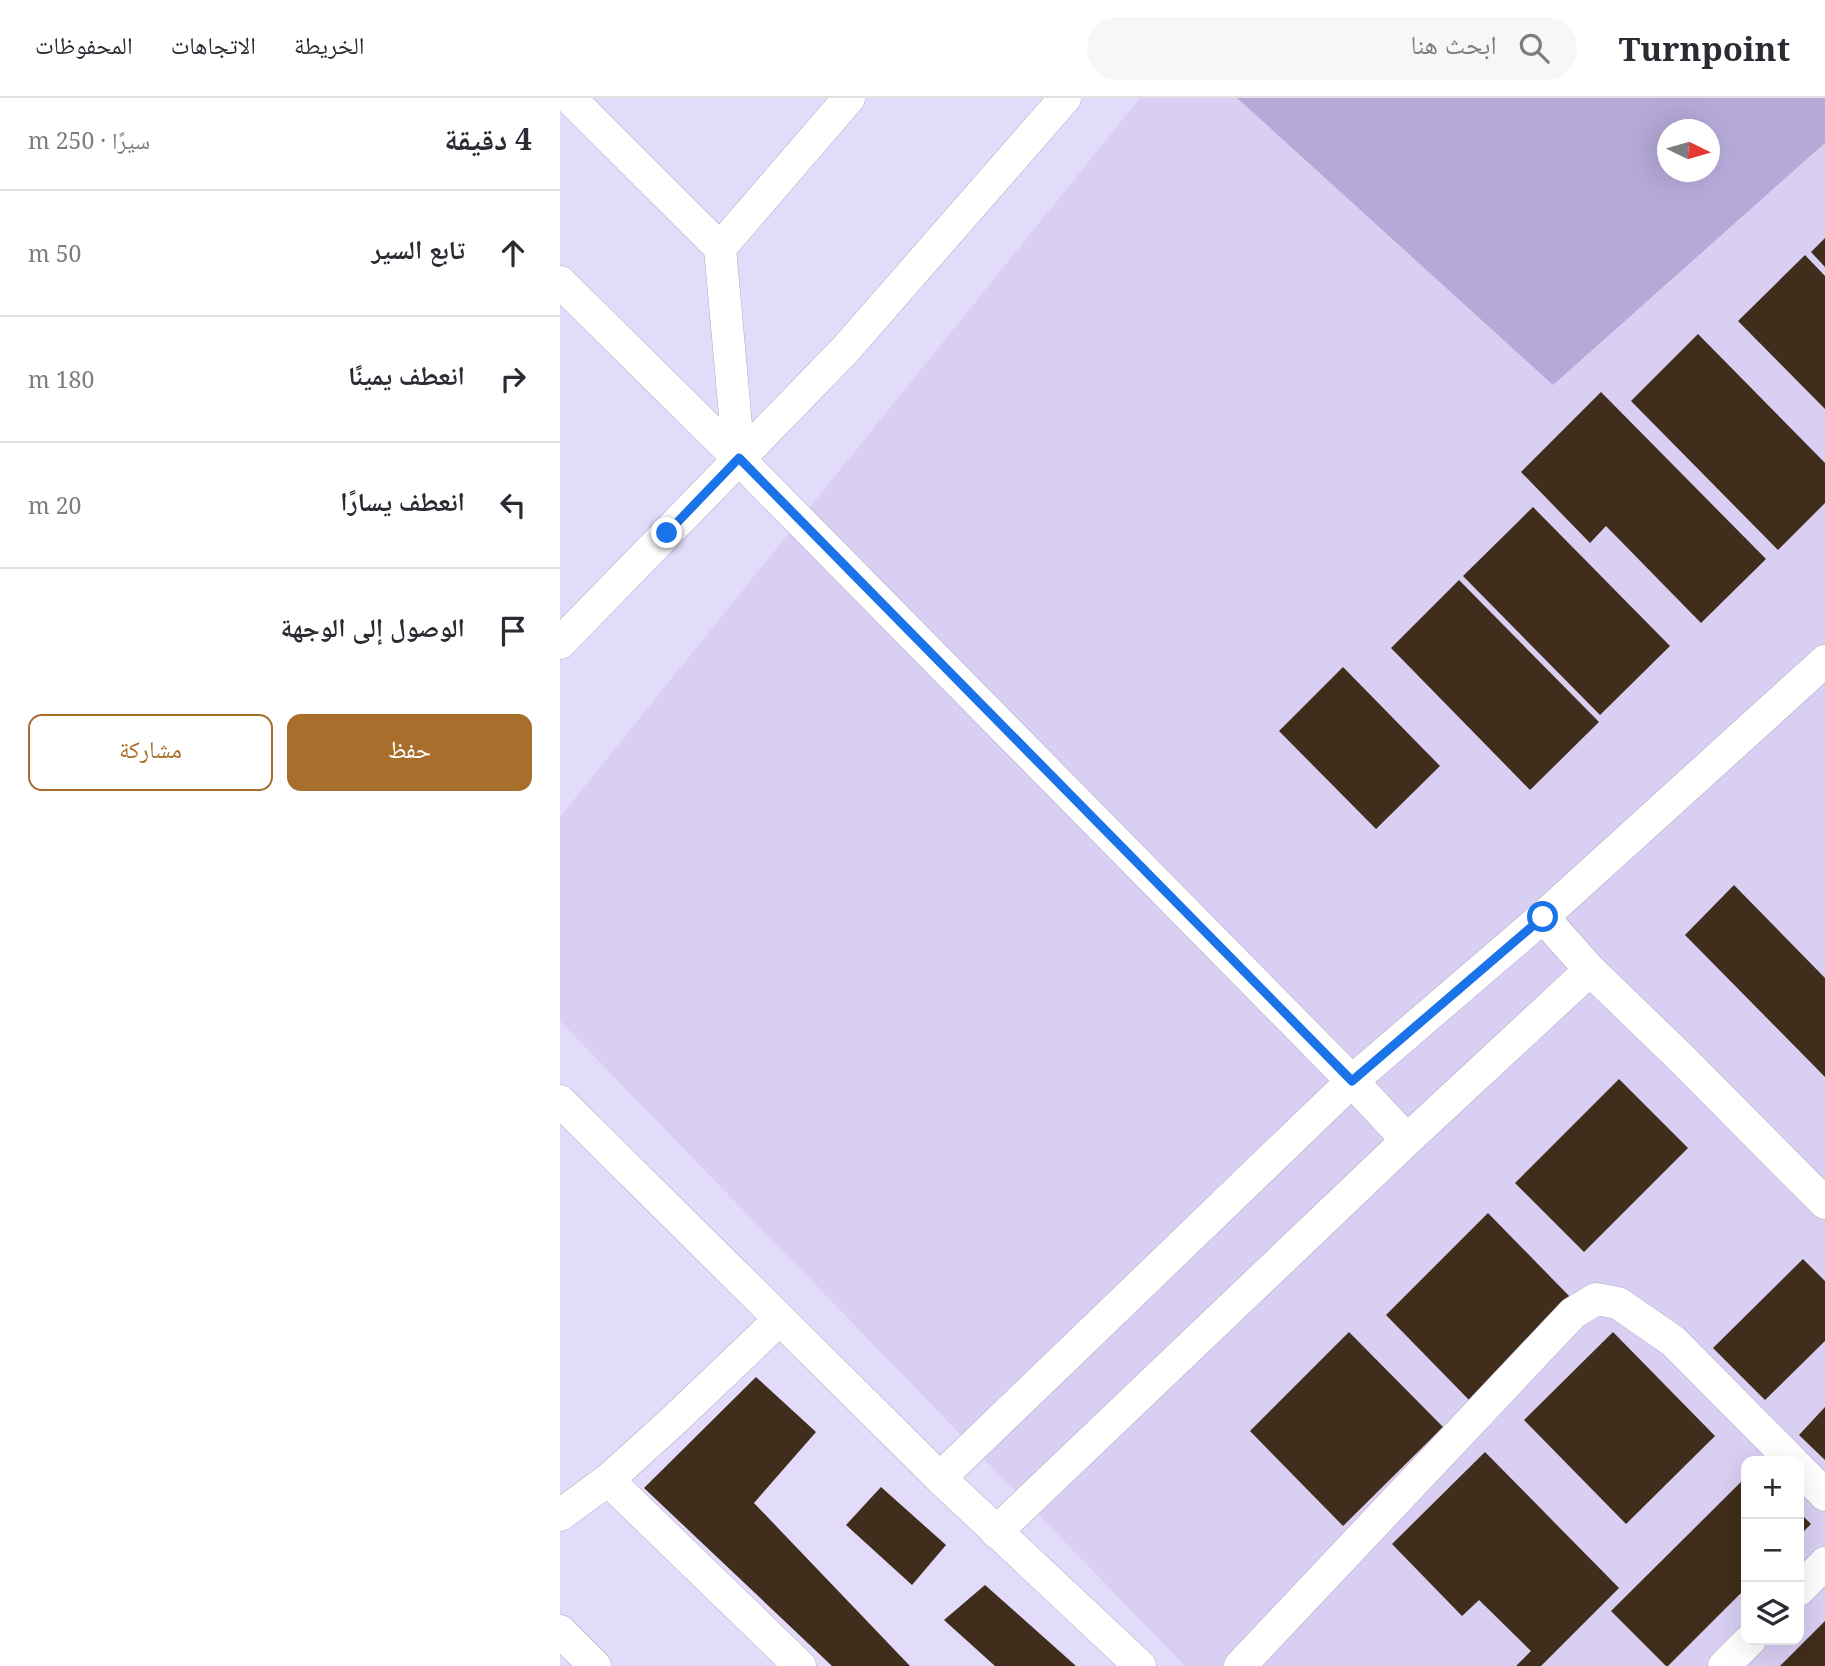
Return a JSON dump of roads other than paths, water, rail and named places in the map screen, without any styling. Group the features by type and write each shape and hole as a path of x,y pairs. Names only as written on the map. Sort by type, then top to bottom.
{"street":[{"path":"570,98 720,247 739,458"},
{"path":"720,247 849,98"},
{"path":"560,643 845,350 1051,102"},
{"path":"560,282 739,458 1352,1081 1406,1140"},
{"path":"940,1478 1352,1081 1543,917 1825,661"},
{"path":"1543,917 1590,970 1825,1203"},
{"path":"996,1532 1406,1140 1590,970"},
{"path":"560,1101 940,1478 1140,1666"},
{"path":"1240,1666 1573,1313 1597,1299 1619,1303 1673,1341 1787,1456"},
{"path":"560,1515 608,1480 779,1320"},
{"path":"1804,1473 1825,1495"},
{"path":"608,1480 800,1666"},
{"path":"1804,1585 1825,1563"},
{"path":"560,1631 595,1666"},
{"path":"1724,1666 1745,1645"}]}
